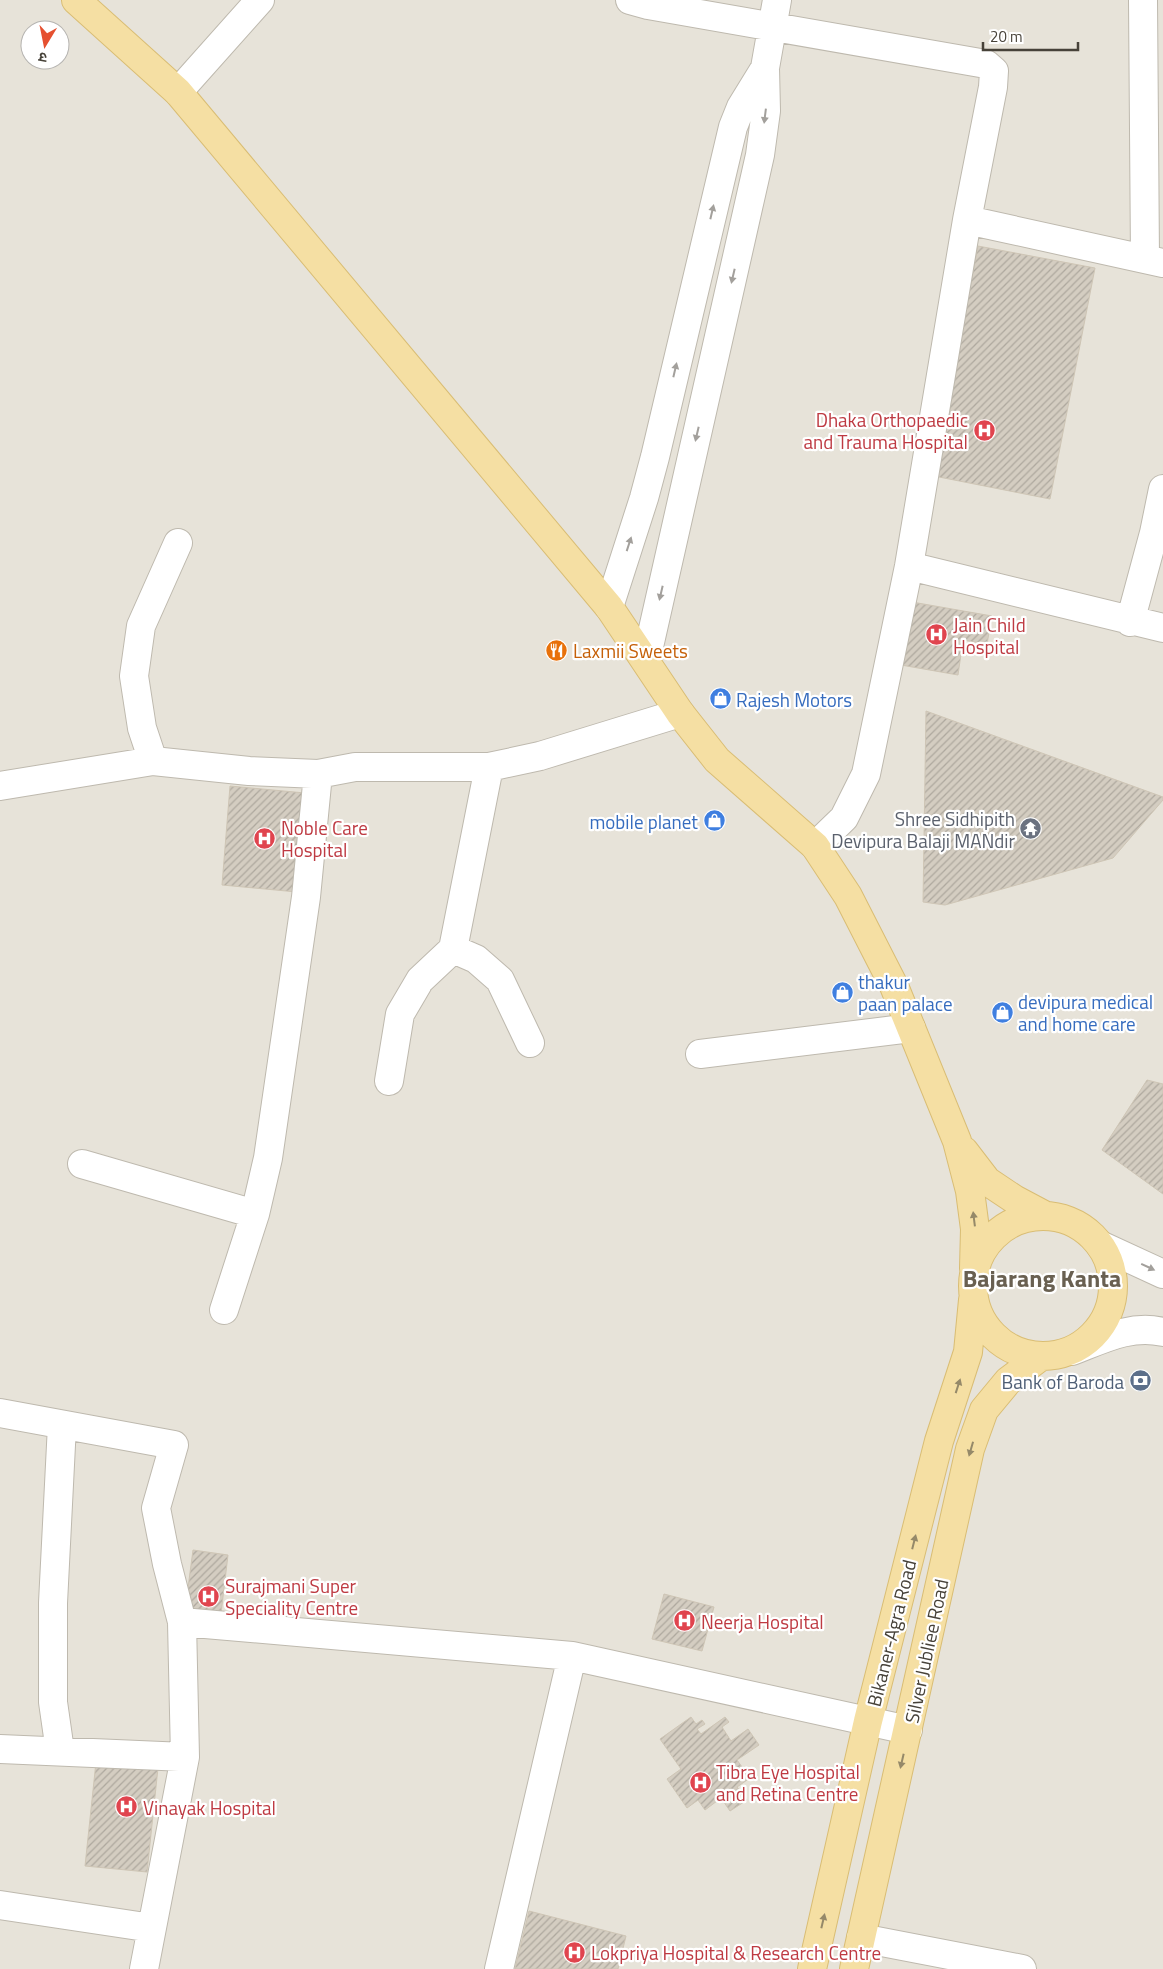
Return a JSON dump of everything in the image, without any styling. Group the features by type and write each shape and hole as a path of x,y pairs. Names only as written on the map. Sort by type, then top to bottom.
{"main road":[{"path":"76,0 178,92 608,607 646,660 680,713 717,760 815,846 848,896 894,986 957,1141 970,1191 975,1229 973,1300 986,1329 1010,1349 1040,1357 1072,1352 1097,1333 1112,1305 1113,1274 1100,1245 1076,1224 1046,1216 1014,1199 987,1181 957,1141"},
{"path":"974,1268 989,1240 1014,1222 1046,1216"},
{"name":"Bikaner-Agra Road","path":"812,1969 868,1721 939,1441 968,1352 973,1300"},
{"name":"Silver Jubliee Road","path":"854,1969 970,1449 984,1410 1008,1381 1040,1357"}],"street":[{"path":"178,92 260,0"},
{"path":"630,0 775,13 976,61 986,64 994,71 993,88 967,220 908,566 866,774 844,818 815,846"},
{"path":"967,220 1154,261 1154,125 1143,0"},
{"path":"646,660 760,155 766,111 766,68 775,13"},
{"path":"608,607 644,498 655,457 733,127 741,106 766,68"},
{"path":"1130,622 1154,533 1163,489"},
{"path":"153,761 142,728 134,676 141,626 178,543"},
{"path":"908,566 1130,622 1163,628"},
{"path":"0,786 153,761 249,771 318,774 355,767 489,767 540,756 680,713"},
{"path":"389,1081 400,1014 420,980 453,949 489,767"},
{"path":"224,1310 255,1214 268,1158 306,898 318,774"},
{"path":"453,949 476,959 500,980 530,1042"},
{"path":"700,1054 911,1028"},
{"path":"82,1164 255,1214"},
{"path":"1100,1245 1163,1274"},
{"path":"1072,1352 1117,1333 1152,1330 1163,1332"},
{"path":"0,1413 174,1446 156,1508 167,1564 182,1622 185,1757 144,1969"},
{"path":"60,1752 53,1702 53,1613 62,1425"},
{"path":"182,1622 572,1656 908,1730"},
{"path":"499,1969 572,1656"},
{"path":"0,1749 185,1757"},
{"path":"0,1905 152,1928"},
{"path":"861,1938 1022,1969"}],"shaded area":[{"path":"0,0 1163,0 1163,1969 0,1969"}],"building":[{"path":"978,246 1095,268 1050,499 934,476"},
{"path":"912,602 992,616 987,644 963,640 958,675 901,665"},
{"name":"Shree Sidhipith Devipura Balaji MANdir","path":"926,711 1163,797 1163,800 1113,858 945,905 923,902"},
{"path":"230,786 305,793 297,892 222,885"},
{"path":"1147,1080 1163,1084 1163,1194 1102,1150"},
{"path":"193,1550 228,1555 220,1622 184,1618"},
{"path":"664,1594 714,1607 702,1651 652,1639"},
{"path":"691,1717 696,1724 702,1720 705,1724 697,1729 701,1734 725,1717 729,1722 722,1727 731,1741 748,1729 759,1745 737,1760 750,1778 737,1787 747,1800 730,1811 721,1798 705,1810 698,1800 687,1808 667,1779 681,1769 660,1739"},
{"path":"96,1762 158,1768 147,1872 85,1866"},
{"path":"529,1911 626,1936 618,1969 515,1969"}],"place":[{"name":"Dhaka Orthopaedic and Trauma Hospital","path":"984,430"},
{"name":"Jain Child Hospital","path":"937,635"},
{"name":"Laxmii Sweets","path":"557,650"},
{"name":"Rajesh Motors","path":"720,699"},
{"name":"mobile planet","path":"714,821"},
{"name":"Shree Sidhipith Devipura Balaji MANdir","path":"1031,829"},
{"name":"Noble Care Hospital","path":"265,838"},
{"name":"thakur paan palace","path":"842,992"},
{"name":"devipura medical and home care","path":"1002,1012"},
{"name":"Bank of Baroda","path":"1140,1381"},
{"name":"Surajmani Super Speciality Centre","path":"209,1596"},
{"name":"Neerja Hospital","path":"685,1621"},
{"name":"Tibra Eye Hospital and Retina Centre","path":"700,1782"},
{"name":"Vinayak Hospital","path":"127,1807"},
{"name":"Lokpriya Hospital & Research Centre","path":"575,1952"}],"district":[{"name":"Bajarang Kanta","path":"1042,1278"}]}
